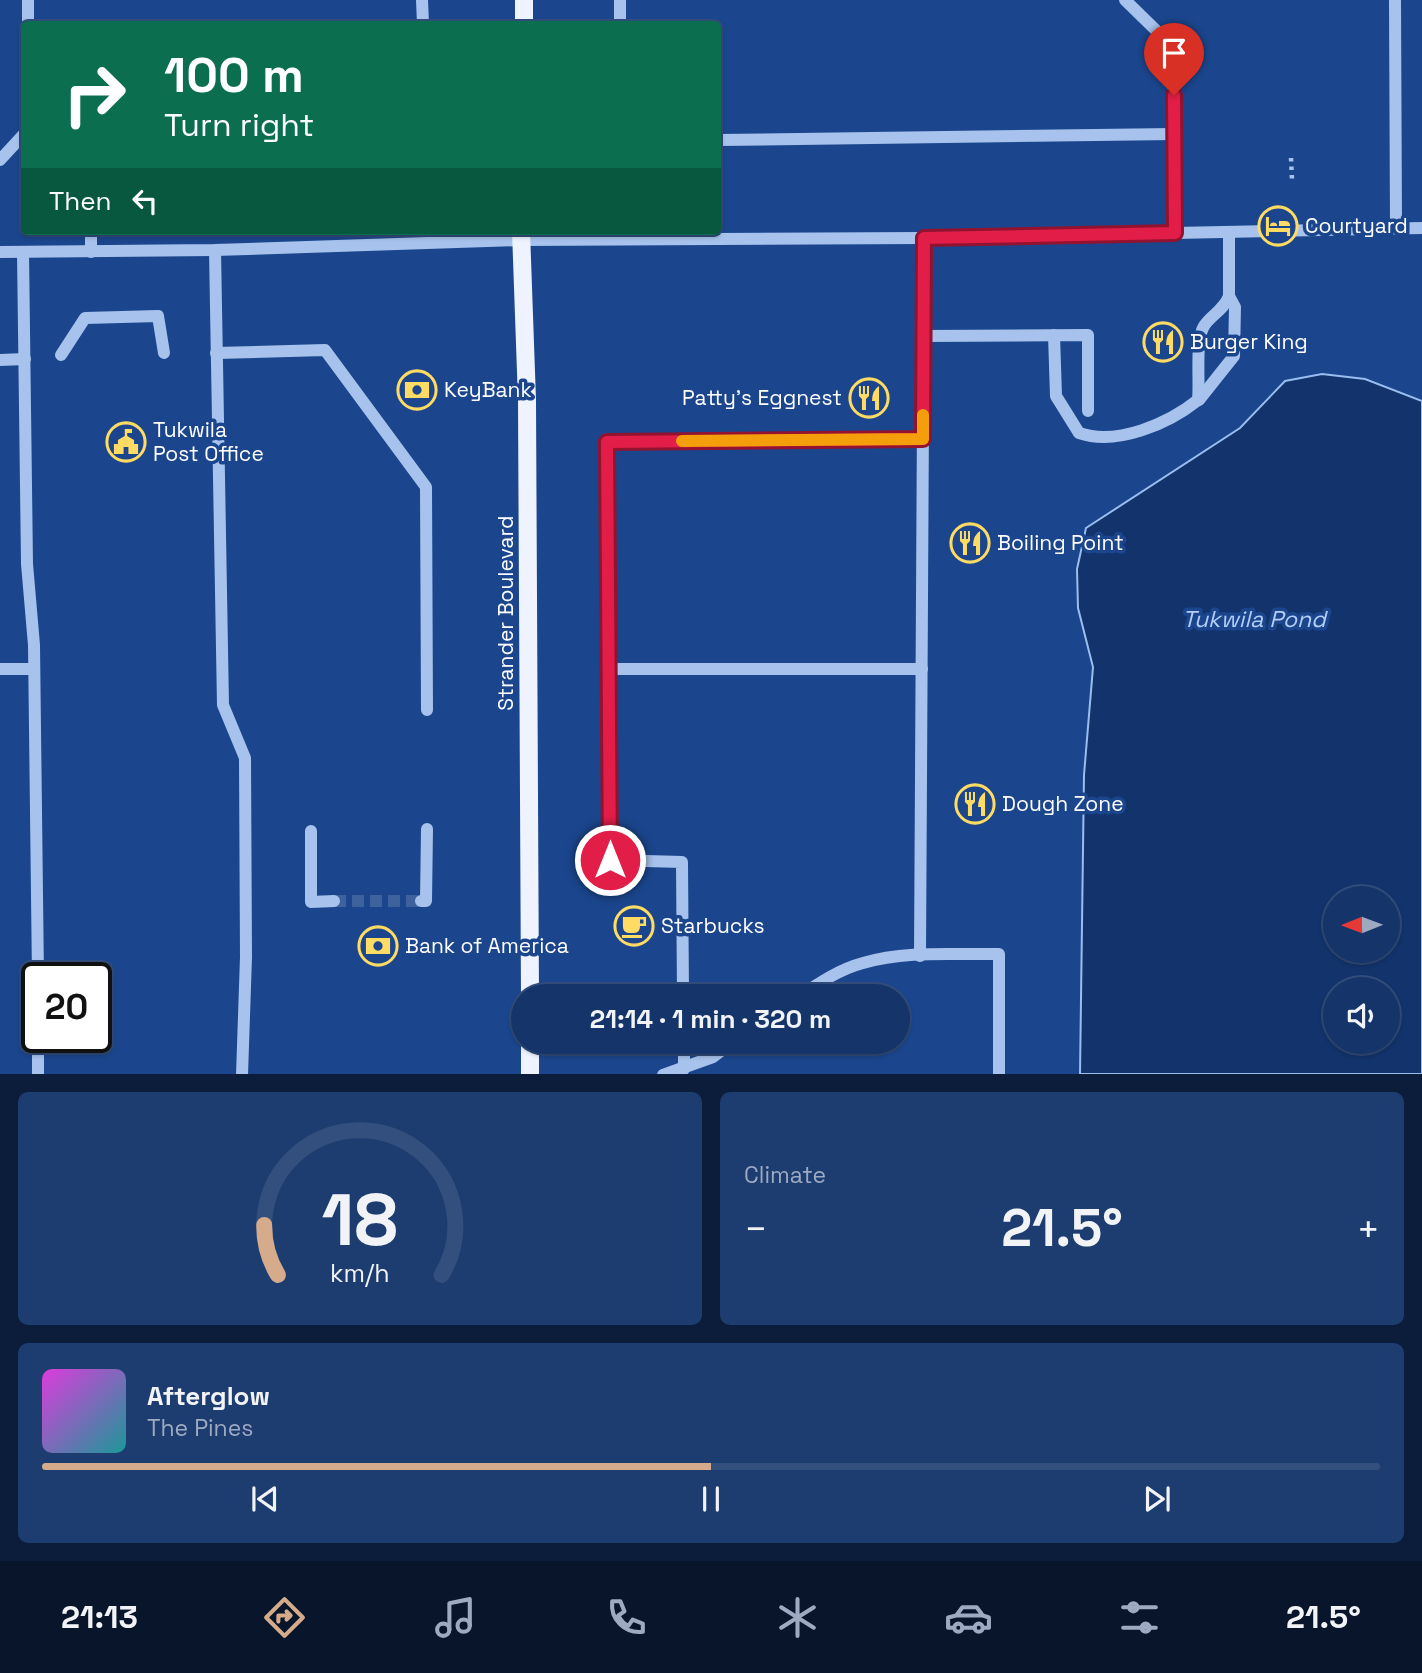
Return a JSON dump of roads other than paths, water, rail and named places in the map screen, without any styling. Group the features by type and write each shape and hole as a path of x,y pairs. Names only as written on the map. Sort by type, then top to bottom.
{"main road":[{"path":"524,0 524,21"},
{"name":"Strander Boulevard","path":"521,236 527,413 530,984"},
{"path":"530,1054 530,1074"}],"street":[{"path":"28,0 28,21"},
{"path":"422,0 423,21"},
{"path":"620,0 620,21"},
{"path":"1125,0 1167,41 1173,61 1175,233"},
{"path":"1395,0 1396,228"},
{"path":"721,140 1174,134"},
{"path":"0,160 21,137"},
{"path":"0,253 215,250 521,236 924,238 1422,228"},
{"path":"1198,400 1200,335 1204,324 1226,303 1228,296 1229,232"},
{"path":"91,235 91,252"},
{"path":"920,956 924,238"},
{"path":"215,250 223,705 245,758 246,957 242,1074"},
{"path":"23,252 27,564 34,669 38,962"},
{"path":"1054,335 1056,396 1079,433 1095,438 1154,427 1198,400 1234,356 1235,307 1228,296"},
{"path":"61,355 85,318 158,316 164,354"},
{"path":"923,336 1088,335 1088,411"},
{"path":"216,353 325,350 426,487 427,710"},
{"path":"0,360 25,359"},
{"path":"683,984 682,862 610,860 607,442 923,439"},
{"path":"0,669 34,669"},
{"path":"608,669 922,669"},
{"path":"421,901 426,901 426,829"},
{"path":"311,831 311,902 334,901"},
{"path":"818,984 863,963 920,956 999,954 999,1074"},
{"path":"38,1053 38,1074"},
{"path":"684,1054 684,1069"},
{"path":"663,1074 684,1069 717,1054"}],"water":[{"name":"Tukwila Pond","path":"1322,374 1365,379 1422,401 1422,1074 1080,1074 1084,775 1093,667 1078,608 1077,569 1086,528 1240,428 1285,381"}],"tunnel":[{"path":"334,901 421,901"}],"place":[{"name":"Courtyard","path":"1278,226"},
{"name":"Burger King","path":"1163,342"},
{"name":"KeyBank","path":"417,390"},
{"name":"Patty's Eggnest","path":"869,398"},
{"name":"Tukwila Post Office","path":"126,442"},
{"name":"Boiling Point","path":"970,543"},
{"name":"Dough Zone","path":"975,804"},
{"name":"Starbucks","path":"634,926"},
{"name":"Bank of America","path":"378,946"}]}
